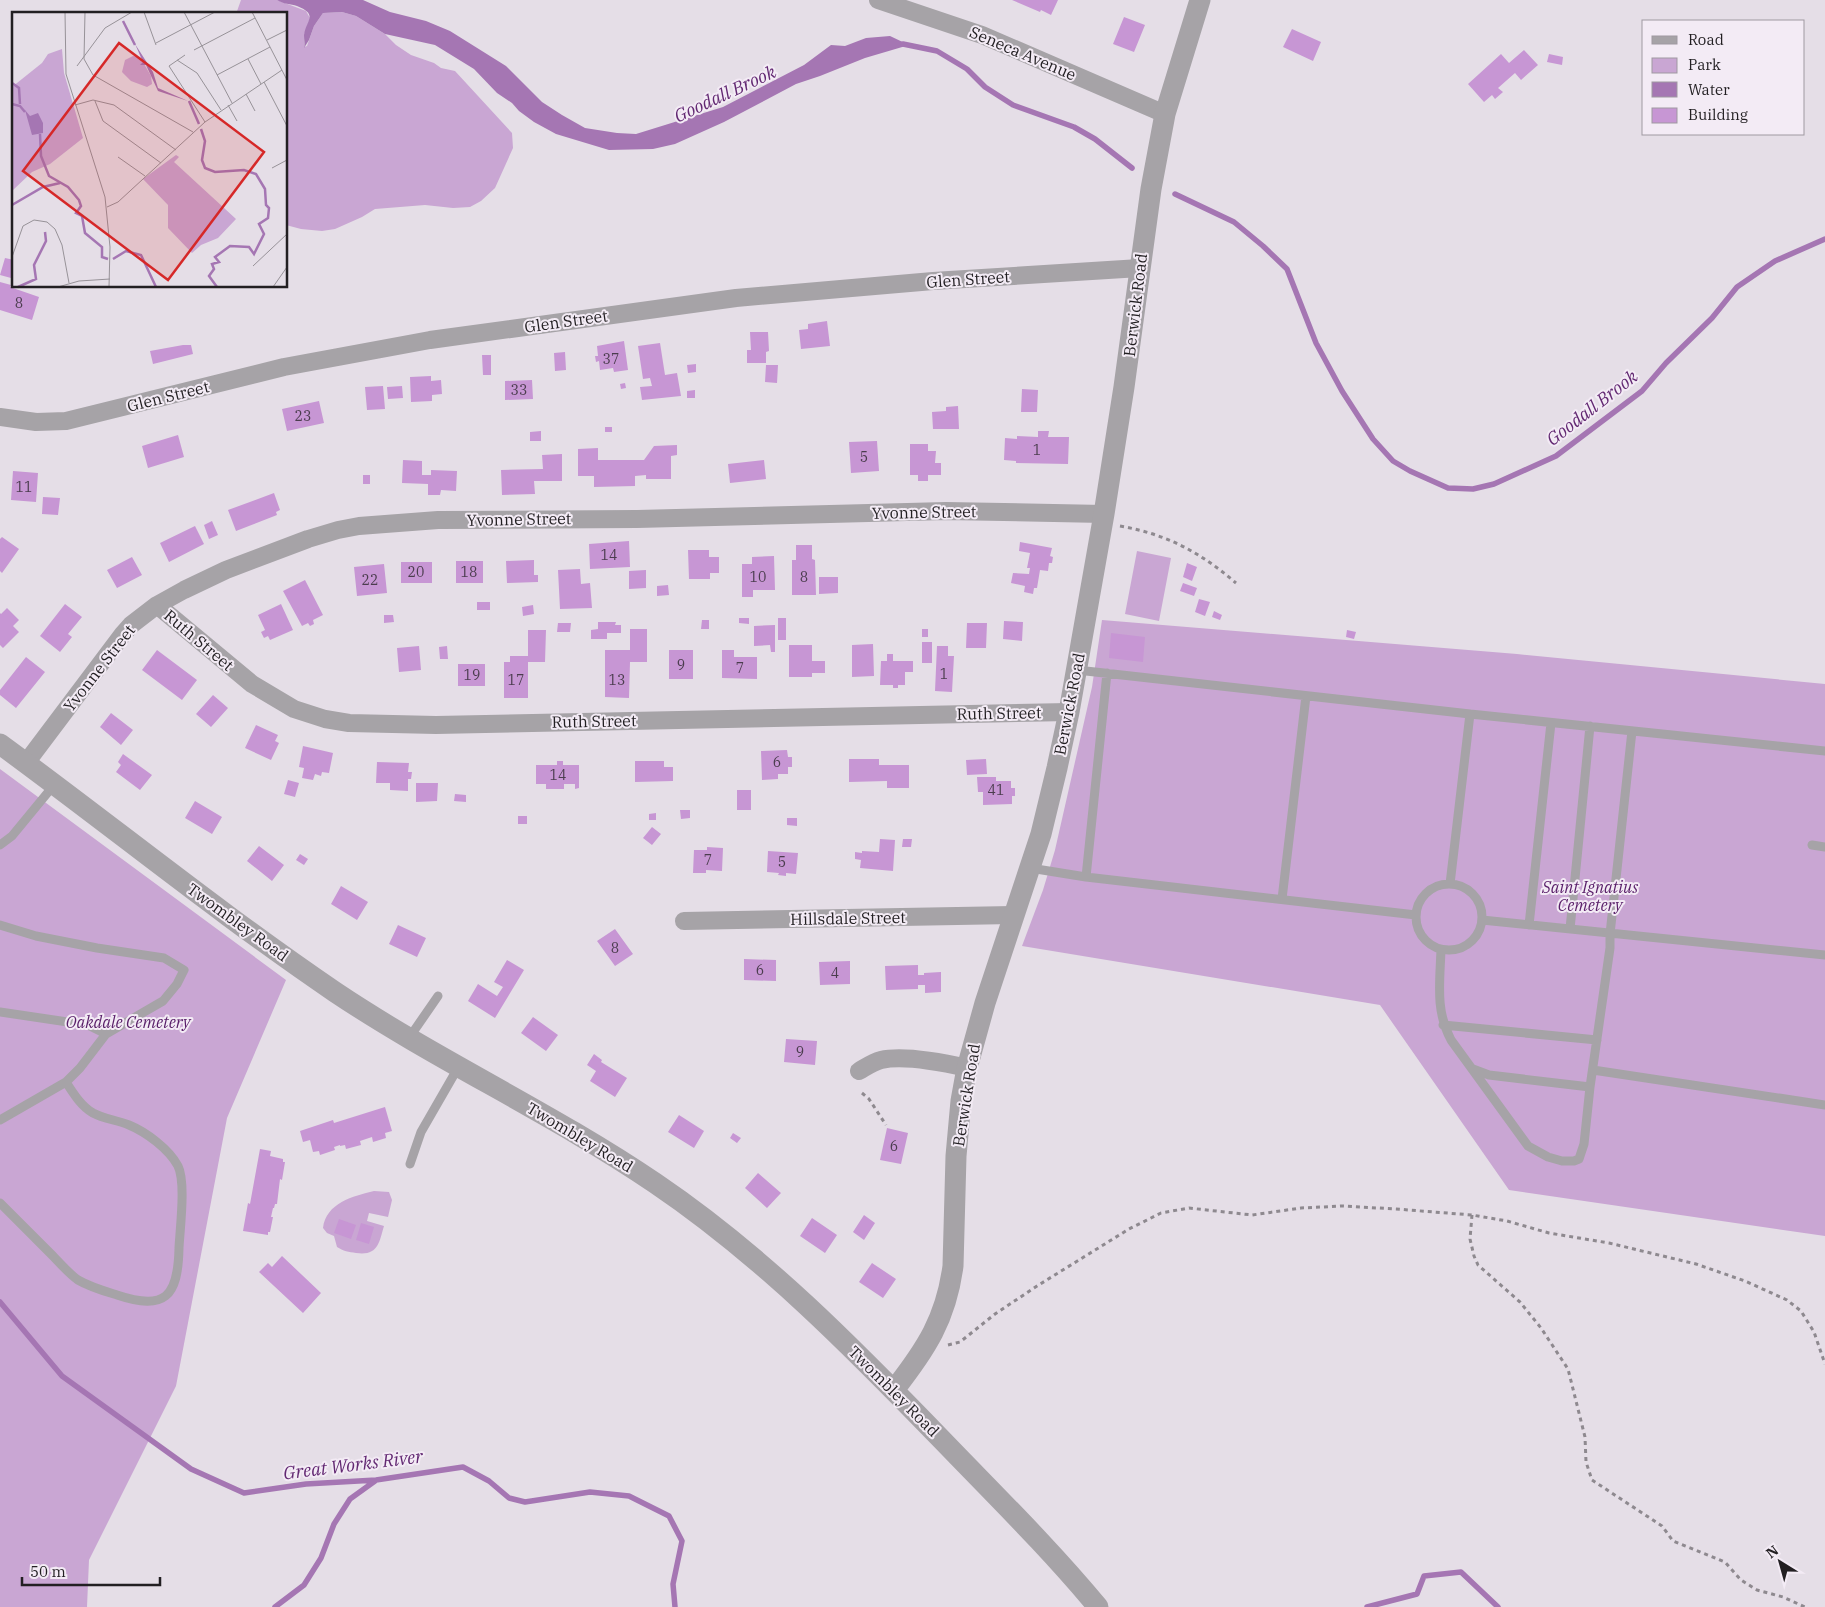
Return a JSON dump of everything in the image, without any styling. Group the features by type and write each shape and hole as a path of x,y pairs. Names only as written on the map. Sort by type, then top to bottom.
{"street":[{"name":"Seneca Avenue","path":"878,0 982,35 1165,114"},
{"name":"Berwick Road","path":"894,1390 923,1351 940,1321 951,1283 958,1132 968,1068 985,1003 1013,914 1030,868 1050,797 1069,712 1124,387 1151,189 1165,114 1200,0"},
{"name":"Glen Street","path":"0,416 36,422 66,421 284,367 393,346 736,298 933,281 1140,268"},
{"name":"Yvonne Street","path":"26,763 122,634 157,605 226,570 338,530 438,520 637,519 946,510 1103,519"},
{"name":"Ruth Street","path":"157,605 252,684 306,714 349,723 436,725 1069,712"},
{"name":"Twombley Road","path":"0,744 276,951 361,1009 584,1137 676,1198 747,1254 824,1321 894,1390 1067,1570 1098,1607"},
{"name":"Hillsdale Street","path":"684,921 1013,914"},
{"path":"859,1070 874,1062 889,1059 932,1061 968,1068"}],"lane":[{"path":"1076,670 1551,723 1825,751"},
{"path":"1086,877 1107,673"},
{"path":"1282,899 1306,696"},
{"path":"1450,884 1470,714"},
{"path":"1529,925 1551,723"},
{"path":"1570,929 1590,726"},
{"path":"1441,949 1439,1003 1443,1025 1468,1066 1528,1146 1548,1157 1562,1161 1579,1159 1582,1153 1610,948 1632,731"},
{"path":"0,845 12,836 54,785"},
{"path":"1812,845 1825,846"},
{"path":"1030,868 1086,877 1416,915"},
{"path":"1442,884 1450,884 1461,886 1473,895 1479,902 1482,920 1479,929 1470,942 1458,948 1441,949 1428,944 1417,930 1417,906 1426,894 1434,888 1442,884"},
{"path":"1482,920 1825,955"},
{"path":"0,925 36,936 164,958 184,970 178,984 163,1001 106,1034 80,1068 66,1082 0,1120"},
{"path":"409,1038 438,996"},
{"path":"0,1012 88,1025 106,1034"},
{"path":"1443,1025 1597,1040"},
{"path":"410,1164 422,1132 459,1066"},
{"path":"1468,1066 1489,1075 1590,1087"},
{"path":"1593,1070 1825,1105"},
{"path":"0,1203 78,1280 103,1291 136,1301 156,1301 169,1292 176,1280 179,1262 181,1203 181,1182 178,1166 171,1156 146,1135 129,1125 109,1120 92,1112 80,1103 66,1082"}],"path":[{"path":"1103,519 1182,545 1199,554 1236,582"},
{"path":"862,1093 869,1099 886,1125"},
{"path":"923,1351 960,1342 995,1314 1037,1286 1129,1229 1161,1213 1189,1208 1252,1215 1301,1208 1342,1206 1472,1215 1507,1221 1549,1233 1609,1243 1696,1264 1746,1281 1787,1300 1801,1311 1814,1332 1825,1364"},
{"path":"1472,1215 1470,1239 1478,1265 1520,1302 1541,1328 1568,1369 1585,1437 1586,1462 1592,1480 1662,1526 1673,1541 1725,1562 1741,1580 1756,1590 1783,1597 1806,1607"}],"green space":[{"path":"241,0 277,0 306,11 310,18 304,35 304,47 307,46 314,26 323,13 342,12 356,16 385,34 396,45 411,55 434,63 441,68 455,71 512,133 513,148 495,188 481,201 470,207 453,208 425,205 375,209 335,229 322,231 288,226 288,12 237,12"},
{"path":"1137,551 1171,558 1159,621 1125,614"},
{"name":"Saint Ignatius Cemetery","path":"1102,620 1517,654 1825,684 1825,1236 1509,1190 1380,1005 1022,946 1043,890 1055,850 1092,687"},
{"name":"Oakdale Cemetery","path":"0,769 286,980 227,1118 176,1386 89,1560 87,1607 0,1607"},
{"path":"374,1191 389,1192 392,1200 388,1217 369,1213 367,1221 384,1226 379,1243 373,1250 363,1253 348,1252 337,1247 334,1236 327,1233 323,1228 329,1212 349,1198"}],"water":[{"path":"277,0 363,0 390,12 426,21 450,31 506,66 542,102 562,115 585,128 617,133 636,134 723,107 804,65 831,45 845,46 866,38 890,36 909,45 865,58 796,84 724,122 675,144 653,149 609,150 556,134 534,122 497,93 474,69 435,45 385,34 356,16 342,12 323,13 314,26 304,48 305,30 310,18 308,12 297,6"}],"building":[{"path":"1012,0 1058,0 1051,15"},
{"path":"1124,17 1145,25 1134,52 1113,44"},
{"path":"1292,29 1321,42 1313,61 1283,47"},
{"path":"1524,50 1538,65 1521,80 1515,73 1498,88 1503,92 1495,99 1492,95 1484,102 1468,84 1501,54 1509,63"},
{"path":"1549,54 1563,57 1562,65 1547,62"},
{"path":"5,258 12,260 11,278 0,275"},
{"path":"0,282 39,297 32,320 0,310"},
{"path":"827,321 830,346 801,349 799,330 808,329 808,324"},
{"path":"750,332 768,332 769,351 766,352 766,363 747,363 747,350 751,350"},
{"path":"624,341 628,370 614,372 613,368 600,370 599,361 596,362 595,356 598,356 597,346"},
{"path":"660,343 665,375 677,373 681,396 642,400 640,387 652,386 650,378 643,379 638,346"},
{"path":"191,345 193,354 153,364 150,351"},
{"path":"565,352 566,370 555,371 554,353"},
{"path":"482,355 491,355 491,375 483,375"},
{"path":"696,364 696,372 688,373 687,365"},
{"path":"766,365 778,365 777,383 765,382"},
{"path":"431,376 431,381 441,380 442,394 432,395 432,401 411,402 410,377"},
{"path":"532,380 533,399 505,400 505,381"},
{"path":"625,383 626,388 621,389 620,384"},
{"path":"383,386 385,409 367,410 365,387"},
{"path":"402,386 403,398 388,399 387,387"},
{"path":"1022,389 1038,390 1037,412 1021,412"},
{"path":"695,390 695,398 687,398 687,391"},
{"path":"319,401 324,423 287,431 282,409"},
{"path":"958,406 959,429 933,429 932,412 946,411 946,407"},
{"path":"605,427 612,427 612,432 605,432"},
{"path":"541,431 541,441 530,441 530,432"},
{"path":"1038,431 1049,431 1048,437 1069,437 1068,464 1016,463 1016,461 1004,460 1005,438 1017,439 1017,436 1038,437"},
{"path":"178,435 184,457 148,468 142,446"},
{"path":"877,441 879,471 851,473 849,442"},
{"path":"910,444 928,444 928,451 936,451 935,463 941,463 941,475 928,475 928,481 918,481 918,475 910,475"},
{"path":"677,445 677,455 671,456 671,479 646,479 646,475 635,476 635,486 594,487 594,476 578,476 578,449 598,448 598,460 644,460 654,446"},
{"path":"562,454 562,481 534,481 535,494 502,495 501,470 543,469 542,455"},
{"path":"403,460 422,461 422,475 431,475 431,470 457,471 456,491 441,490 440,495 428,495 428,484 402,483"},
{"path":"764,460 766,479 730,483 728,464"},
{"path":"13,471 38,473 36,502 11,500"},
{"path":"363,475 370,475 370,484 363,484"},
{"path":"274,493 280,510 276,512 277,515 236,531 228,510"},
{"path":"43,497 60,498 58,515 42,514"},
{"path":"212,521 218,535 209,539 204,525"},
{"path":"195,526 204,544 169,562 160,543"},
{"path":"2,537 19,549 2,573 0,571 0,539"},
{"path":"629,541 630,567 590,569 589,544"},
{"path":"1020,542 1052,548 1050,556 1053,557 1052,563 1049,563 1048,571 1040,570 1037,588 1034,588 1033,594 1024,592 1025,586 1011,583 1013,573 1029,574 1030,568 1027,568 1030,553 1019,551"},
{"path":"796,545 812,545 812,559 815,560 816,595 792,595 792,560 796,560"},
{"path":"688,550 709,550 709,557 719,557 719,573 710,573 710,579 689,579"},
{"path":"774,556 775,590 753,590 753,597 742,597 742,564 752,564 752,557"},
{"path":"132,557 142,575 117,588 107,570"},
{"path":"534,560 534,575 538,575 538,582 507,583 506,561"},
{"path":"456,561 483,561 483,583 456,583"},
{"path":"401,562 432,562 432,583 401,583"},
{"path":"1187,563 1197,567 1192,581 1183,577"},
{"path":"384,564 387,593 357,596 354,567"},
{"path":"580,569 581,584 590,583 592,608 560,609 558,570"},
{"path":"646,570 646,588 629,589 629,571"},
{"path":"819,577 838,577 838,593 819,594"},
{"path":"305,580 323,615 313,620 314,624 310,626 308,623 302,626 283,591"},
{"path":"1183,583 1197,588 1194,596 1180,591"},
{"path":"668,585 669,595 657,596 657,586"},
{"path":"1199,599 1210,602 1205,616 1195,612"},
{"path":"477,602 490,602 490,610 477,610"},
{"path":"65,604 82,617 68,634 72,637 60,652 40,636"},
{"path":"281,604 293,630 270,640 268,636 264,638 261,632 265,630 258,615"},
{"path":"533,605 534,614 523,616 522,607"},
{"path":"7,608 19,620 13,626 19,632 3,648 0,645 0,613"},
{"path":"1214,611 1222,615 1220,620 1212,617"},
{"path":"384,615 393,615 394,622 384,623"},
{"path":"739,618 749,618 749,624 739,623"},
{"path":"778,618 786,618 786,640 778,640"},
{"path":"702,620 709,620 709,629 701,629"},
{"path":"1004,621 1023,622 1022,641 1003,639"},
{"path":"598,622 616,622 615,625 621,625 621,633 607,633 607,639 591,639 591,630 598,629"},
{"path":"558,623 571,623 570,632 557,632"},
{"path":"967,623 987,623 986,648 966,648"},
{"path":"775,625 775,652 771,652 770,645 754,646 754,626"},
{"path":"630,629 647,629 647,662 630,662 629,698 605,697 605,650 630,650"},
{"path":"922,629 928,629 928,637 922,637"},
{"path":"528,630 546,630 545,662 528,662 528,698 504,698 504,662 510,662 510,656 528,656"},
{"path":"1347,630 1356,632 1354,639 1346,637"},
{"path":"1111,633 1145,637 1143,662 1109,658"},
{"path":"922,642 932,642 932,663 922,663"},
{"path":"873,644 874,676 852,677 852,645"},
{"path":"789,645 812,645 812,661 825,661 825,673 812,673 812,677 789,677"},
{"path":"419,646 421,670 399,672 397,648"},
{"path":"447,646 448,659 440,659 439,647"},
{"path":"937,646 948,646 948,656 954,656 952,692 935,691"},
{"path":"157,650 197,680 182,700 142,670"},
{"path":"669,650 693,650 693,679 669,679"},
{"path":"722,650 734,650 734,657 757,657 757,679 722,678"},
{"path":"887,654 893,654 893,661 913,661 913,672 905,672 905,685 898,685 898,688 893,688 893,685 880,685 881,661 887,661"},
{"path":"26,657 45,672 16,708 0,695 0,690"},
{"path":"458,664 485,664 485,686 458,686"},
{"path":"213,695 228,708 211,727 196,714"},
{"path":"111,713 133,730 121,745 100,727"},
{"path":"256,725 278,735 275,741 279,743 271,760 245,748"},
{"path":"303,746 333,753 329,773 322,772 321,776 315,774 313,780 302,778 304,768 299,767"},
{"path":"787,750 788,757 792,757 792,767 788,767 788,774 778,774 778,779 762,780 761,751"},
{"path":"123,754 152,775 140,790 116,772 121,765 118,762"},
{"path":"849,759 879,759 879,765 909,765 909,788 887,788 887,781 849,782"},
{"path":"986,759 987,774 967,775 966,760"},
{"path":"557,761 563,761 563,765 579,765 579,788 575,789 575,784 564,784 564,789 546,789 546,784 536,784 536,765 557,765"},
{"path":"635,761 664,761 664,767 673,767 673,781 635,782"},
{"path":"377,762 409,763 408,772 412,772 411,779 408,779 408,791 390,790 390,783 376,783"},
{"path":"977,777 996,777 996,781 1011,781 1011,788 1015,788 1012,804 983,805 983,792 978,792"},
{"path":"288,780 299,783 295,797 284,794"},
{"path":"416,783 438,783 437,801 416,802"},
{"path":"737,790 751,790 751,810 737,810"},
{"path":"455,794 466,795 466,802 454,801"},
{"path":"195,801 222,817 212,834 185,818"},
{"path":"680,810 690,810 690,818 681,819"},
{"path":"656,813 656,820 649,820 649,814"},
{"path":"518,816 527,816 527,824 518,824"},
{"path":"787,818 797,818 797,826 787,825"},
{"path":"652,827 661,834 652,845 643,838"},
{"path":"880,839 895,840 893,871 860,868 861,860 855,859 855,852 879,852"},
{"path":"903,839 912,839 911,847 902,847"},
{"path":"259,846 284,865 272,881 247,861"},
{"path":"707,847 723,848 722,871 706,870 706,873 693,873 694,850 707,850"},
{"path":"768,851 798,853 796,874 786,873 786,876 767,872"},
{"path":"300,854 308,859 304,865 296,860"},
{"path":"341,886 368,902 357,920 331,904"},
{"path":"398,925 426,938 417,957 389,944"},
{"path":"615,929 633,954 615,966 597,941"},
{"path":"744,959 776,960 776,981 744,980"},
{"path":"507,960 524,970 495,1018 468,1001 478,984 497,996 503,987 494,982"},
{"path":"850,961 850,984 820,985 819,962"},
{"path":"918,965 918,975 941,972 941,992 925,993 925,985 918,985 918,989 886,990 885,966"},
{"path":"533,1017 558,1035 546,1051 521,1033"},
{"path":"786,1039 817,1041 815,1065 784,1062"},
{"path":"594,1054 602,1060 601,1062 627,1078 615,1097 590,1081 596,1071 587,1065"},
{"path":"385,1107 392,1131 385,1133 386,1138 373,1142 372,1137 360,1141 361,1145 346,1149 345,1145 340,1145 334,1147 335,1150 320,1155 319,1151 313,1152 310,1140 303,1142 300,1131 333,1120 334,1123"},
{"path":"679,1115 704,1131 694,1148 668,1132"},
{"path":"887,1128 908,1133 901,1164 880,1160"},
{"path":"733,1133 741,1138 737,1143 730,1138"},
{"path":"260,1149 271,1151 270,1156 283,1159 283,1162 285,1162 282,1180 280,1179 277,1204 273,1208 271,1217 273,1217 268,1235 243,1231"},
{"path":"758,1173 781,1193 767,1208 745,1188"},
{"path":"864,1215 875,1223 864,1240 853,1232"},
{"path":"812,1218 837,1235 825,1253 800,1236"},
{"path":"339,1219 356,1225 351,1239 334,1233"},
{"path":"361,1223 374,1227 369,1244 356,1240"},
{"path":"282,1256 321,1293 303,1313 259,1272 268,1263 272,1267"},
{"path":"872,1263 896,1279 883,1298 859,1282"}],"waterway":[{"name":"Goodall Brook","path":"903,44 937,51 967,69 985,87 1013,105 1074,127 1095,139 1132,168"},
{"name":"Goodall Brook","path":"1175,194 1234,222 1287,269 1316,343 1342,391 1373,439 1393,461 1448,488 1473,489 1494,484 1556,456 1642,391 1666,363 1712,318 1737,287 1775,261 1825,239"},
{"name":"Great Works River","path":"0,1302 62,1376 191,1469 244,1493 306,1484 376,1480 463,1467 489,1481 509,1498 525,1502 590,1492 629,1496 669,1516 682,1541 673,1584 675,1607"},
{"path":"275,1607 304,1585 321,1558 334,1524 350,1499 375,1481"},
{"name":"Great Works River","path":"1367,1607 1417,1594 1424,1576 1461,1572 1498,1607"}]}
